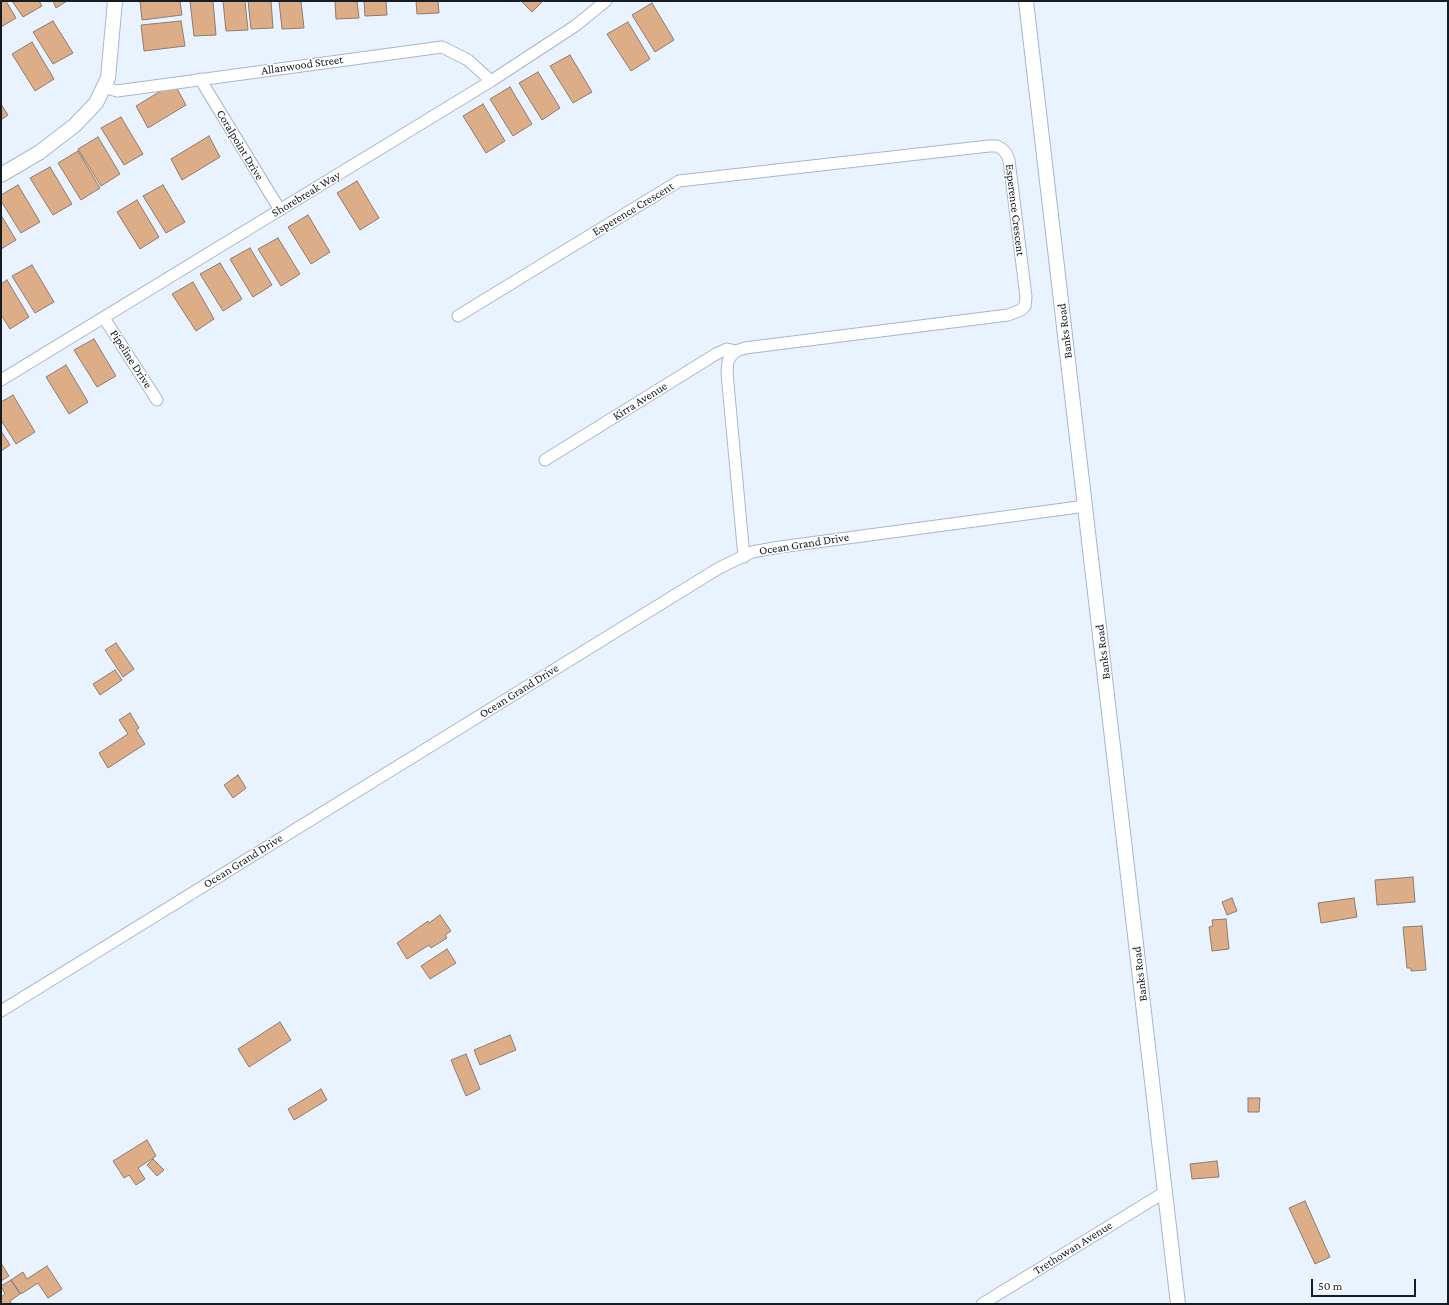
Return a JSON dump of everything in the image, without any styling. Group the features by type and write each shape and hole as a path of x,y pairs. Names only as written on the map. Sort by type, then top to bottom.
{"street":[{"path":"1,175 40,152 75,125 96,103 108,78 115,1"},
{"name":"Shorebreak Way","path":"1,380 491,81 575,26 606,1"},
{"name":"Banks Road","path":"1026,1 1178,1304"},
{"name":"Allanwood Street","path":"104,87 117,91 442,47 468,60 491,81"},
{"name":"Coralpoint Drive","path":"200,79 280,210"},
{"name":"Esperence Crescent","path":"458,316 679,181 989,146 997,146 1006,153 1009,160 1026,297 1025,306 1021,310 1008,315 745,348 736,351"},
{"name":"Pipeline Drive","path":"104,318 157,400"},
{"name":"Kirra Avenue","path":"545,460 716,354 727,349 736,351"},
{"path":"736,351 728,361 727,372 744,557"},
{"name":"Ocean Grand Drive","path":"1,1011 719,568 752,552 1086,506"},
{"name":"Trethowan Avenue","path":"982,1304 1165,1192"}],"building":[{"path":"1,1 6,1 16,18 1,27"},
{"path":"12,1 39,1 42,6 23,17"},
{"path":"53,1 67,1 56,8"},
{"path":"140,1 180,1 182,15 142,20"},
{"path":"190,1 213,1 216,35 194,36"},
{"path":"223,1 245,1 248,30 226,31"},
{"path":"248,1 271,1 273,28 251,29"},
{"path":"279,1 301,1 304,28 282,29"},
{"path":"335,1 357,1 359,18 336,19"},
{"path":"364,1 386,1 387,15 365,16"},
{"path":"416,1 438,1 439,13 417,14"},
{"path":"521,1 543,1 532,12"},
{"path":"652,3 674,40 655,52 632,15"},
{"path":"53,21 73,53 53,64 33,32"},
{"path":"181,21 185,46 144,51 141,25"},
{"path":"628,22 650,59 631,71 607,34"},
{"path":"32,42 54,79 35,91 12,54"},
{"path":"570,55 592,92 573,103 550,66"},
{"path":"538,72 560,108 542,120 519,83"},
{"path":"174,83 186,105 148,128 136,106"},
{"path":"510,87 532,124 513,136 490,99"},
{"path":"1,104 8,115 1,120"},
{"path":"483,104 505,141 486,153 463,116"},
{"path":"121,117 143,154 124,165 101,128"},
{"path":"209,136 220,157 182,180 171,159"},
{"path":"98,137 120,174 101,186 78,149"},
{"path":"78,151 100,188 81,200 58,163"},
{"path":"50,167 72,204 53,215 30,178"},
{"path":"357,181 379,218 360,230 337,193"},
{"path":"18,185 40,222 21,233 1,201 1,195"},
{"path":"163,185 185,222 166,233 143,196"},
{"path":"137,200 159,237 140,249 117,212"},
{"path":"1,215 16,240 1,249"},
{"path":"308,215 330,252 311,264 288,227"},
{"path":"278,238 300,274 281,286 258,249"},
{"path":"250,248 272,285 253,297 230,259"},
{"path":"220,263 242,299 223,311 200,274"},
{"path":"32,265 54,302 35,313 12,276"},
{"path":"7,280 29,317 10,329 1,315 1,284"},
{"path":"193,282 214,319 196,331 172,294"},
{"path":"94,339 116,376 97,387 74,350"},
{"path":"66,365 88,402 69,414 46,377"},
{"path":"13,395 35,432 16,444 1,420 1,402"},
{"path":"1,431 10,445 1,451"},
{"path":"116,643 134,669 123,677 105,650"},
{"path":"115,670 122,680 100,695 93,684"},
{"path":"130,713 139,728 136,730 145,744 108,768 99,753 128,734 119,720"},
{"path":"238,775 246,788 233,798 224,785"},
{"path":"1413,877 1415,902 1377,905 1375,880"},
{"path":"1232,898 1237,911 1227,915 1222,902"},
{"path":"1354,898 1357,917 1321,923 1318,903"},
{"path":"440,915 451,931 445,935 447,938 431,948 429,945 407,959 397,943 428,921 429,923"},
{"path":"1226,919 1229,949 1212,951 1209,927 1213,926 1212,920"},
{"path":"1422,926 1426,970 1411,971 1411,968 1407,968 1403,927"},
{"path":"447,949 456,963 430,979 421,966"},
{"path":"280,1022 291,1040 249,1067 238,1049"},
{"path":"510,1035 516,1050 480,1065 474,1050"},
{"path":"466,1054 480,1089 466,1096 451,1060"},
{"path":"321,1089 327,1100 294,1120 288,1109"},
{"path":"1248,1098 1260,1098 1259,1112 1248,1112"},
{"path":"147,1140 156,1156 138,1168 145,1179 136,1185 129,1175 124,1178 113,1161"},
{"path":"153,1159 164,1170 157,1176 147,1165"},
{"path":"1217,1161 1219,1177 1192,1179 1190,1164"},
{"path":"1305,1201 1330,1257 1315,1264 1289,1208"},
{"path":"1,1263 9,1276 1,1281"},
{"path":"47,1266 62,1289 48,1298 38,1283 21,1294 11,1280 23,1272 27,1279"},
{"path":"11,1280 20,1294 10,1301 12,1304 1,1304 1,1297 5,1294 1,1286"}]}
